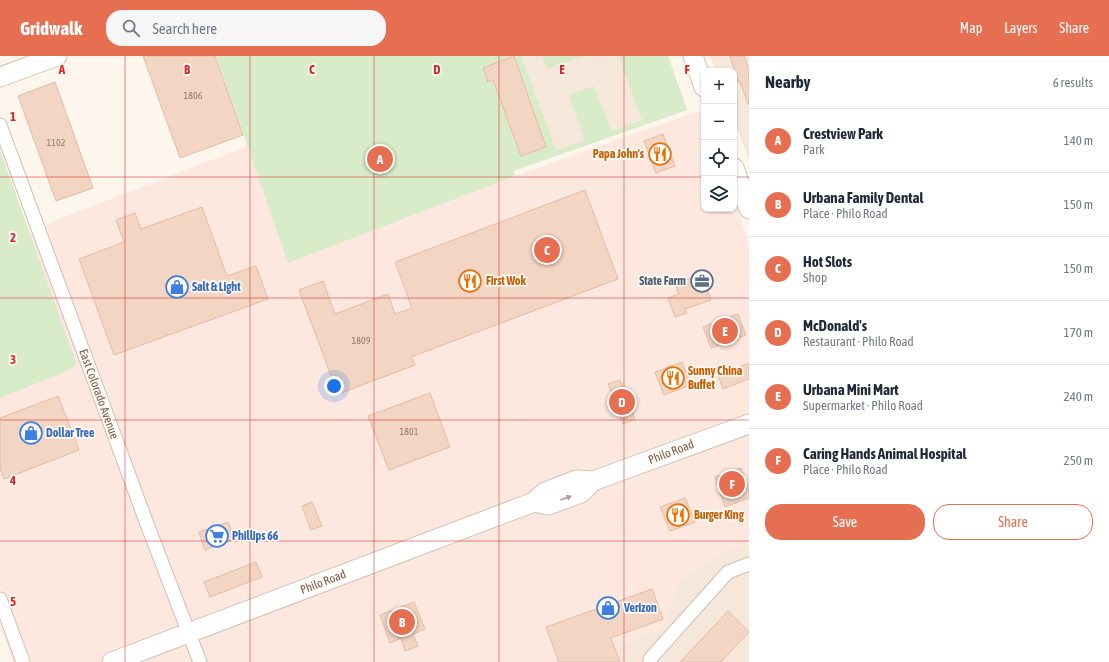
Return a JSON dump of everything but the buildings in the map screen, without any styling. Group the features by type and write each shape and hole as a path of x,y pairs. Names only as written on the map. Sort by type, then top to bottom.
{"main road":[{"path":"0,77 57,56"},
{"path":"693,56 701,79"},
{"path":"737,176 749,208"},
{"name":"Philo Road","path":"112,662 534,502 545,492 576,480 593,481 749,424"}],"street":[{"name":"East Colorado Avenue","path":"0,125 102,403 200,662"},
{"path":"650,662 650,659 728,572 749,564"},
{"path":"0,599 23,662"}],"shaded area":[{"path":"472,56 668,56 687,110 513,171"},
{"path":"710,56 749,56 749,160 737,128 737,68 715,68"},
{"path":"699,111 701,116 701,212 737,212 737,208 749,244 749,543 723,553 680,580 661,629 574,662 13,662 0,626 0,394 24,236 59,219 248,146 288,262 515,176"},
{"path":"749,543 749,662 574,662 661,629 680,580 723,553"}],"green space":[{"path":"216,56 521,56 556,150 585,141 569,95 594,86 611,131 642,120 619,56 668,56 687,110 513,171 515,176 288,263"},
{"path":"542,56 583,56 547,69"},
{"path":"0,150 76,362 74,367 63,373 0,398"}],"place":[{"name":"Papa John's","path":"660,154"},
{"name":"Crestview Park","path":"380,159"},
{"name":"Hot Slots","path":"547,250"},
{"name":"First Wok","path":"470,281"},
{"name":"State Farm","path":"702,281"},
{"name":"Salt & Light","path":"177,287"},
{"name":"Urbana Mini Mart","path":"725,331"},
{"name":"Sunny China Buffet","path":"673,378"},
{"name":"McDonald's","path":"622,402"},
{"name":"Dollar Tree","path":"31,433"},
{"name":"Caring Hands Animal Hospital","path":"732,484"},
{"name":"Burger King","path":"678,515"},
{"name":"Phillips 66","path":"217,536"},
{"name":"Verizon","path":"608,608"},
{"name":"Urbana Family Dental","path":"402,622"}]}
